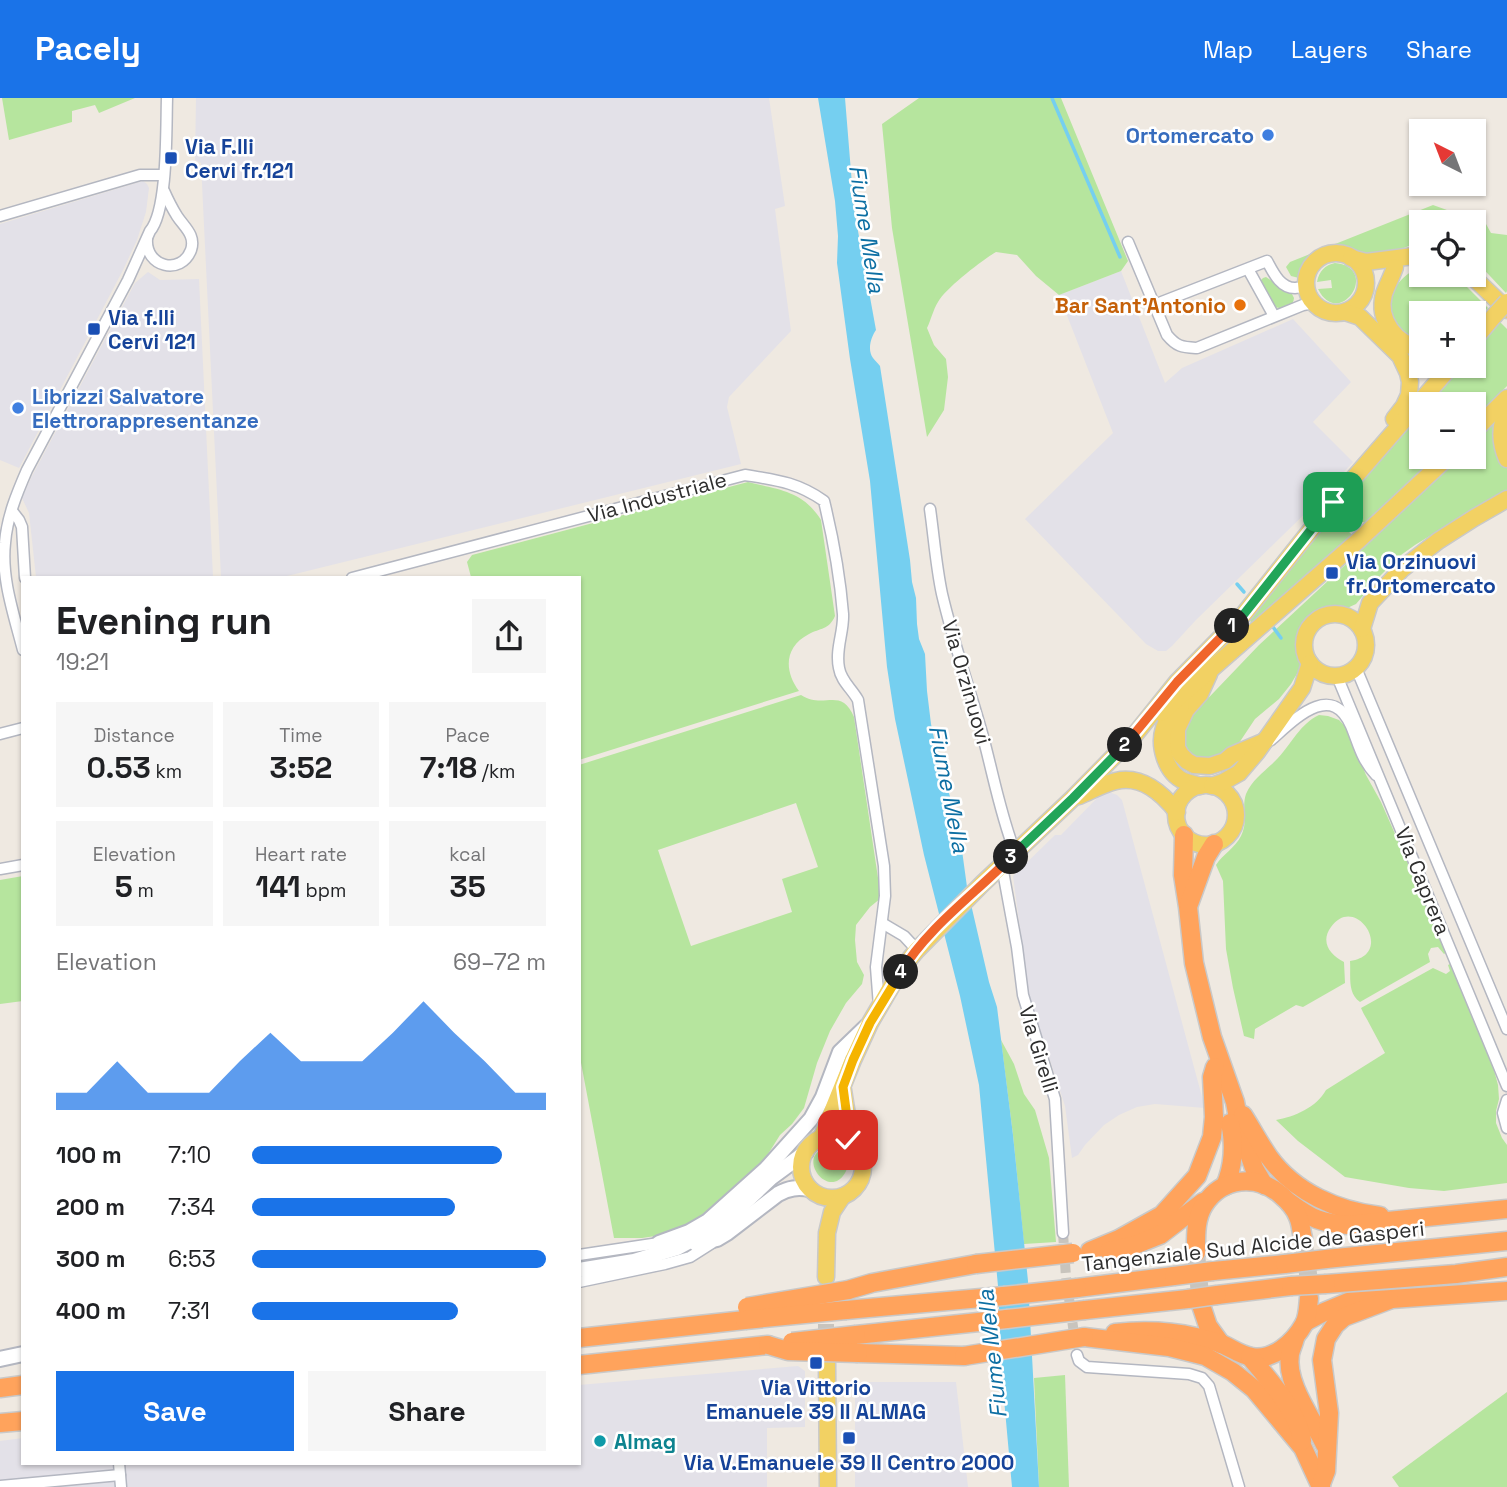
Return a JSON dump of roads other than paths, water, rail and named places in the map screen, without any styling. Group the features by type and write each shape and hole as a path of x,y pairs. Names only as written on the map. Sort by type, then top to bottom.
{"highway":[{"path":"1184,835 1183,875 1194,963 1212,1037 1235,1101 1240,1128 1254,1168 1264,1185"},
{"path":"1188,907 1206,857 1214,844"},
{"path":"1212,1037 1215,1067 1234,1150 1225,1186"},
{"path":"1081,1252 1119,1239 1162,1215 1197,1176 1212,1137 1212,1077 1215,1067"},
{"path":"1235,1101 1270,1158 1290,1180 1334,1206 1364,1214 1408,1220"},
{"path":"581,1338 708,1324 872,1283 976,1264 1081,1252 1109,1252 1160,1235 1225,1186 1240,1181 1258,1182 1275,1190 1307,1215 1326,1223 1348,1226 1507,1209"},
{"path":"1196,1253 1198,1220 1209,1199"},
{"path":"1290,1203 1298,1217 1303,1238"},
{"name":"Tangenziale Sud Alcide de Gasperi","path":"746,1314 846,1310 1004,1296 1213,1271 1507,1241"},
{"path":"857,1344 961,1324 1085,1310 1194,1302 1217,1295 1292,1286 1507,1267"},
{"path":"581,1365 768,1345 857,1344 964,1356 1129,1332 1170,1332 1197,1337 1221,1344 1237,1353 1258,1358 1286,1347 1301,1329 1324,1312 1348,1302 1507,1291"},
{"path":"1309,1298 1301,1329 1290,1354 1290,1369 1293,1383 1326,1448"},
{"path":"1321,1486 1326,1471 1329,1413 1322,1360 1326,1339 1344,1317 1389,1300"},
{"path":"1194,1302 1221,1344"},
{"path":"1084,1337 1169,1347 1205,1356 1233,1372 1254,1390 1303,1448 1321,1486"},
{"path":"1250,1357 1293,1415 1302,1434 1303,1448"},
{"path":"0,1388 21,1385"},
{"path":"0,1423 21,1420"}],"main road":[{"path":"1366,465 1375,443 1404,406 1409,395 1408,373 1401,356 1360,317 1345,312 1328,312 1314,303 1307,285 1310,270 1321,258 1336,254 1366,262 1408,260"},
{"path":"1349,257 1363,270 1364,292 1375,318 1409,345"},
{"path":"1345,312 1356,306 1364,292 1408,260"},
{"path":"1391,332 1383,310 1385,290 1408,260"},
{"path":"1479,287 1498,315 1507,302"},
{"path":"1133,737 1177,682 1244,614 1333,502 1441,378"},
{"path":"1486,419 1507,398"},
{"path":"1507,411 1501,428 1501,438 1507,459"},
{"path":"821,1139 870,1023 902,968 917,950 1133,737 1359,540 1435,469"},
{"path":"1346,616 1370,603 1402,569 1428,548 1507,499"},
{"path":"1362,629 1370,603"},
{"path":"1302,688 1332,675 1347,673 1356,668 1365,655 1366,638 1362,629 1346,616 1337,614 1321,618 1308,630 1304,646 1310,663 1320,672 1332,675"},
{"path":"1209,672 1198,690 1168,719 1162,741 1163,754 1174,775 1183,781 1206,786 1221,789 1233,802 1236,819 1234,828 1222,841 1198,844 1180,829 1177,812 1179,803 1191,789 1206,786 1223,782 1239,773 1261,747 1302,688 1310,663"},
{"path":"1209,672 1200,694 1186,710 1177,729 1177,748 1181,755 1194,765 1210,766 1232,755 1261,747"},
{"path":"1233,802 1239,773"},
{"path":"1073,798 1117,781 1133,781 1157,790 1177,812"},
{"path":"827,1277 827,1233 832,1212 842,1197 852,1191 860,1181 863,1171 862,1159 848,1121 843,1087"},
{"path":"827,1233 813,1191 803,1176 806,1152 821,1139 837,1137 848,1140 857,1148"},
{"path":"813,1191 831,1198 842,1197"},
{"path":"827,1363 828,1487"}],"street":[{"path":"155,225 161,207 163,187 167,98"},
{"path":"0,216 140,175 163,175"},
{"path":"147,238 147,249 152,258 162,264 176,264 188,256 192,242 163,187"},
{"path":"21,643 3,580 2,540 27,470 128,280 150,231 161,221 182,223"},
{"path":"1128,242 1167,335 1182,347 1197,348 1303,304 1314,303"},
{"path":"128,280 143,261 152,258"},
{"path":"1154,305 1267,261 1274,274 1285,284 1295,288 1307,285"},
{"path":"1248,269 1274,316"},
{"name":"Via Industriale","path":"360,576 745,475 792,483 809,490 824,501 834,544 843,617 838,647 839,670 858,700 884,866 886,896 876,967 879,1006"},
{"name":"Via Orzinuovi","path":"930,509 942,595 993,773 1005,826 1016,852"},
{"path":"12,511 22,527 25,576"},
{"name":"Via Caprera","path":"1356,668 1507,1029"},
{"name":"Via Caprera","path":"1332,675 1382,781 1507,1086"},
{"path":"1261,747 1314,706 1328,706 1341,712 1346,718 1366,764 1382,781"},
{"path":"0,734 21,729"},
{"path":"0,869 21,865"},
{"name":"Via Girelli","path":"1002,866 1023,995 1055,1099 1063,1233"},
{"path":"0,876 21,872"},
{"path":"882,923 904,936 917,950"},
{"path":"659,1243 689,1232 708,1221 766,1169 811,1119 823,1097 840,1052 870,1023"},
{"path":"1507,1100 1503,1113 1507,1128"},
{"path":"677,1248 699,1237 735,1212 772,1177 806,1152"},
{"path":"581,1282 690,1257 757,1212 778,1194 796,1187 813,1191"},
{"path":"581,1255 699,1237"},
{"path":"581,1270 634,1261 717,1239"},
{"path":"0,1352 21,1353"},
{"path":"0,1359 21,1354"},
{"path":"1077,1355 1079,1361 1087,1367 1189,1374 1202,1378 1209,1386 1239,1487"},
{"path":"119,1465 121,1487"},
{"path":"0,1486 120,1475"}],"water":[{"path":"818,98 845,98 854,209 876,330 870,351 880,366 916,598 919,639 925,654 931,724 940,766 958,821 967,887 997,1007 1028,1281 1039,1487 1012,1487 1002,1377 998,1286 979,1085 960,996 924,855 895,719 887,667 870,481 850,359 837,263 835,201"}],"waterway":[{"path":"1052,98 1120,257"},
{"path":"1237,584 1244,592"},
{"path":"1273,627 1281,638"}],"tunnel":[{"path":"1063,1233 1077,1355"},
{"path":"1303,1238 1309,1298"},
{"path":"1196,1253 1201,1305"},
{"path":"826,1300 826,1351"}],"place":[{"name":"Ortomercato","path":"1268,135"},
{"name":"Via F.lli Cervi fr.121","path":"171,158"},
{"name":"Bar Sant'Antonio","path":"1240,305"},
{"name":"Via f.lli Cervi 121","path":"94,329"},
{"name":"Librizzi Salvatore Elettrorappresentanze","path":"18,408"},
{"name":"Via Orzinuovi fr.Ortomercato","path":"1332,573"},
{"name":"Via Vittorio Emanuele 39 II ALMAG","path":"816,1363"},
{"name":"Via V.Emanuele 39 II Centro 2000","path":"849,1438"},
{"name":"Almag","path":"600,1441"}],"water label":[{"name":"Fiume Mella","path":"867,229"},
{"name":"Fiume Mella","path":"949,789"},
{"name":"Fiume Mella","path":"992,1354"}]}
